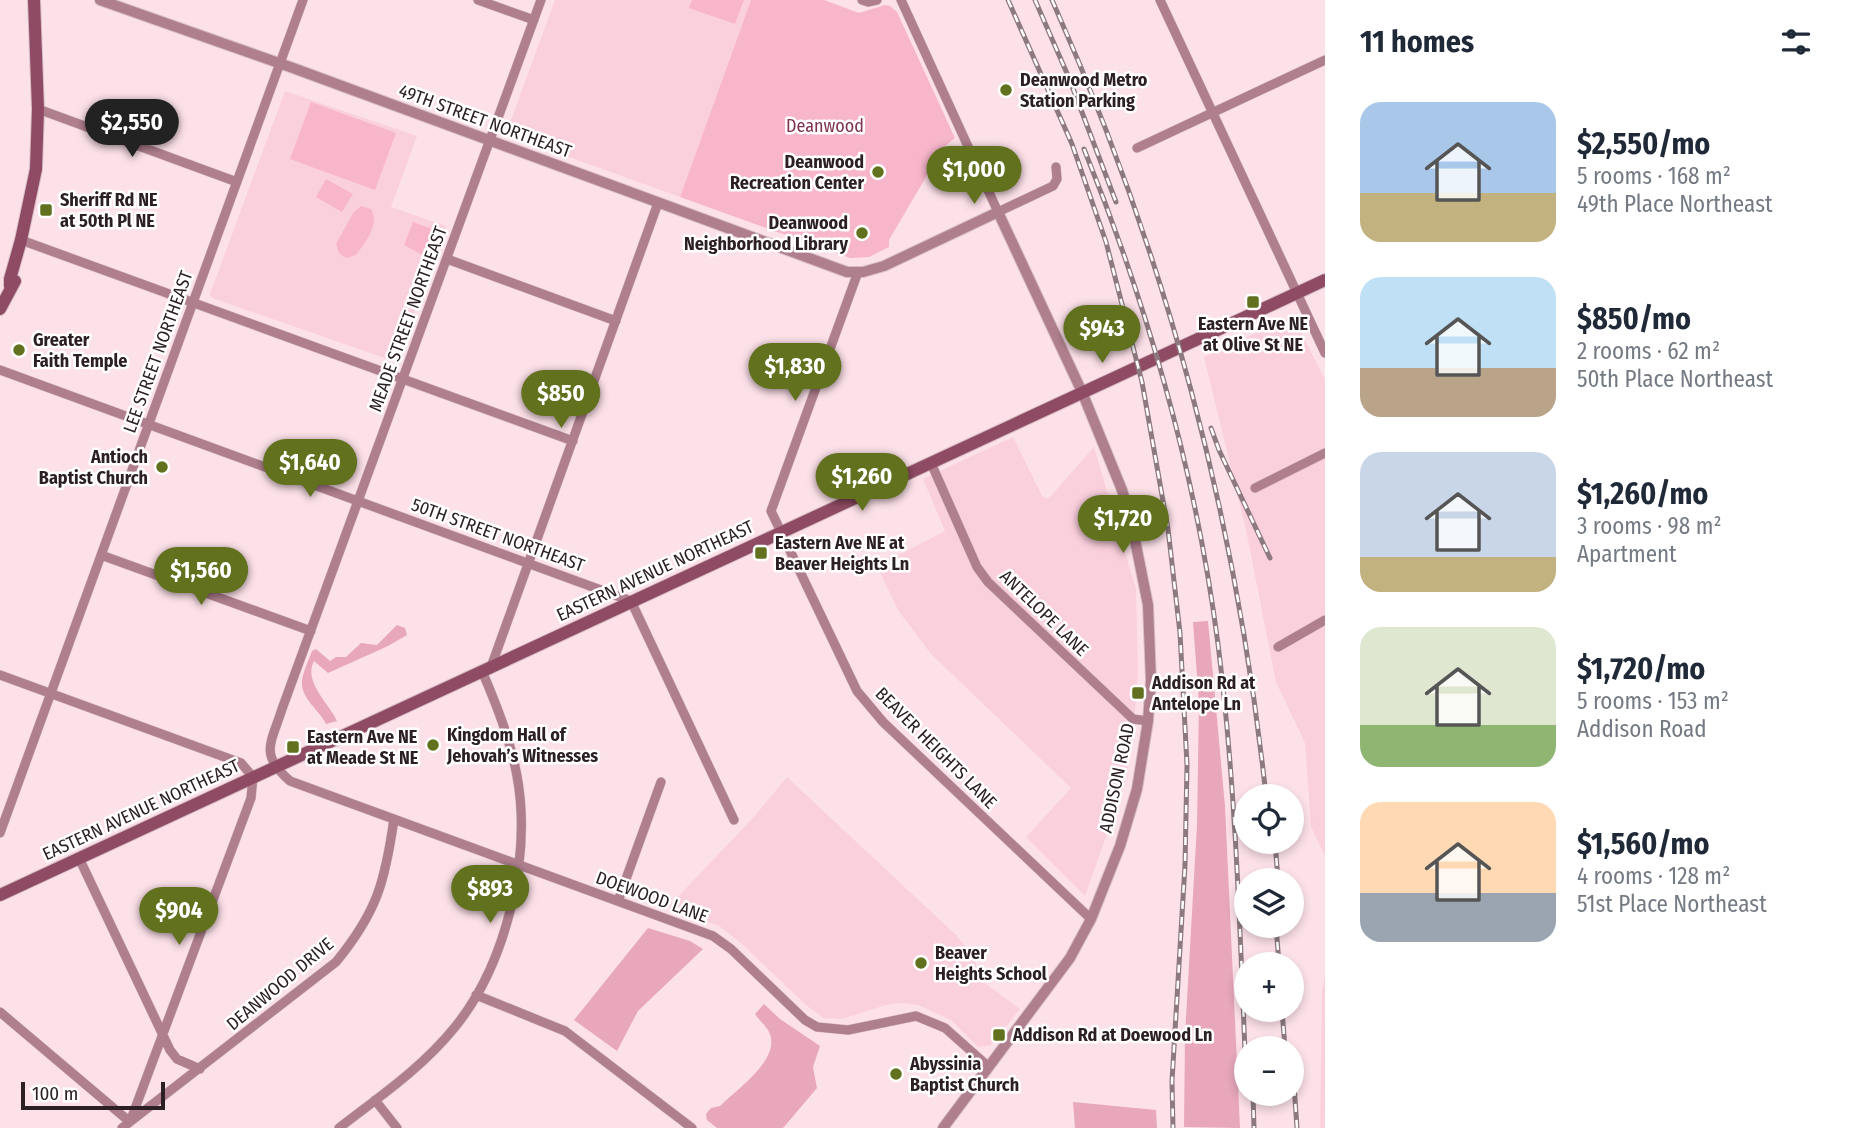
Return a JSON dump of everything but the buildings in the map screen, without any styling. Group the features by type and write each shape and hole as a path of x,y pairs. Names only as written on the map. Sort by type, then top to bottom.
{"main road":[{"path":"0,309 10,286 16,280 35,204 32,193 37,156 38,109 34,0"},
{"path":"36,24 40,0"},
{"name":"EASTERN AVENUE NORTHEAST","path":"0,895 1325,280"}],"street":[{"name":"49TH STREET NORTHEAST","path":"100,0 280,63 846,272 858,272"},
{"name":"LEE STREET NORTHEAST","path":"0,834 303,0"},
{"path":"478,0 534,20"},
{"name":"MEADE STREET NORTHEAST","path":"274,767 269,750 541,0"},
{"path":"862,0 877,0"},
{"path":"901,0 998,212"},
{"path":"1160,0 1325,353"},
{"path":"1137,148 1325,60"},
{"path":"38,109 237,182"},
{"path":"858,272 884,266 1053,186 1058,179 1056,167"},
{"path":"339,1128 431,1053 456,1027 476,995 505,928 519,865 521,813 518,779 486,669 528,563 658,203"},
{"name":"ADDISON ROAD","path":"943,1128 1070,958 1091,919 1109,877 1129,816 1141,768 1151,680 1151,643 1142,572 1122,489 1082,392 998,212"},
{"path":"25,241 573,441"},
{"path":"447,259 616,320"},
{"name":"BEAVER HEIGHTS LANE","path":"858,272 771,511 865,703 892,732 1091,919"},
{"name":"50TH STREET NORTHEAST","path":"0,370 631,600"},
{"path":"1255,488 1325,453"},
{"name":"ANTELOPE LANE","path":"930,463 977,567 988,582 1133,719 1148,721"},
{"path":"101,555 311,631"},
{"path":"631,600 734,820"},
{"path":"1278,647 1325,620"},
{"path":"0,675 241,763 253,777 251,798 126,1125 0,1012"},
{"name":"DOEWOOD LANE","path":"274,767 290,781 713,936 731,949 805,1020 817,1027 848,1030 916,1016 945,1028 989,1067"},
{"path":"618,901 662,782"},
{"name":"DEANWOOD DRIVE","path":"126,1125 335,962 352,942 377,898 387,870 394,819"},
{"path":"79,858 170,1049 177,1059 200,1069"},
{"path":"476,995 565,1031 692,1128"},
{"path":"375,1100 397,1128"}],"shaded area":[{"path":"555,0 751,0 680,197 506,134"},
{"path":"285,91 417,136 391,207 446,226 396,362 212,298 210,294"},
{"path":"1293,316 1325,380 1325,856 1311,827 1305,743 1276,682 1246,530 1204,357"},
{"path":"1013,437 1042,496 1048,499 1094,447 1136,589 1138,672 1133,735 1124,786 1085,896 1026,837 1071,788 931,654 898,610 877,566 945,531 923,479"},
{"path":"1208,621 1225,806 1236,1036 1234,1106 1239,1106 1240,1128 1184,1127 1185,1035 1197,825 1199,702 1193,622"},
{"path":"397,625 405,628 407,635 328,673 314,661 314,684 337,721 326,724 305,696 302,685 312,651 316,649 330,661 336,657 346,657 361,643 377,645"},
{"path":"787,777 956,935 975,958 978,978 1020,1009 991,1045 978,1047 951,1020 918,1005 886,1005 842,1019 824,1018 807,1006 742,944 719,926 668,907 753,818"},
{"path":"648,928 690,941 703,949 638,1011 617,1051 574,1020"},
{"path":"1325,977 1325,1128 1320,1128 1322,992"},
{"path":"764,1004 780,1019 820,1046 813,1067 817,1088 783,1128 717,1128 707,1120 706,1114 711,1108 720,1106 756,1073 769,1053 769,1032 755,1014"},
{"path":"1073,1102 1156,1110 1157,1128 1075,1128"}],"green space":[{"path":"692,0 744,0 735,24 689,8"},
{"name":"Deanwood","path":"751,0 824,0 859,13 885,5 897,12 955,138 943,148 889,240 889,247 869,257 850,258 680,197"},
{"path":"311,102 396,133 375,190 290,159"},
{"path":"326,179 353,194 342,212 316,197"},
{"path":"361,206 371,209 373,227 356,255 346,258 339,253 336,244 353,213"},
{"path":"413,222 435,230 426,257 404,245"}],"railway":[{"path":"1008,0 1072,144 1106,242 1142,382 1168,529 1180,633 1187,765 1185,865 1172,1081 1173,1128"},
{"path":"1035,0 1069,78 1116,202"},
{"path":"1052,0 1130,194 1191,390 1236,590 1264,784"},
{"path":"1084,149 1129,269 1167,392 1209,580 1229,752 1237,860 1244,1036"},
{"path":"1211,428 1270,558"},
{"path":"1276,854 1277,868"},
{"path":"1277,938 1278,952"},
{"path":"1283,1022 1284,1036"},
{"path":"1253,1106 1254,1128"},
{"path":"1295,1106 1297,1128"}],"place":[{"name":"Deanwood Metro Station Parking","path":"1006,90"},
{"name":"Deanwood Recreation Center","path":"878,172"},
{"name":"Sheriff Rd NE at 50th Pl NE","path":"46,210"},
{"name":"Deanwood Neighborhood Library","path":"862,233"},
{"name":"Eastern Ave NE at Olive St NE","path":"1253,302"},
{"name":"Greater Faith Temple","path":"19,350"},
{"name":"Antioch Baptist Church","path":"162,467"},
{"name":"Eastern Ave NE at Beaver Heights Ln","path":"761,553"},
{"name":"Addison Rd at Antelope Ln","path":"1138,693"},
{"name":"Kingdom Hall of Jehovah’s Witnesses","path":"433,745"},
{"name":"Eastern Ave NE at Meade St NE","path":"293,747"},
{"name":"Beaver Heights School","path":"921,963"},
{"name":"Addison Rd at Doewood Ln","path":"999,1035"},
{"name":"Abyssinia Baptist Church","path":"896,1074"}]}
